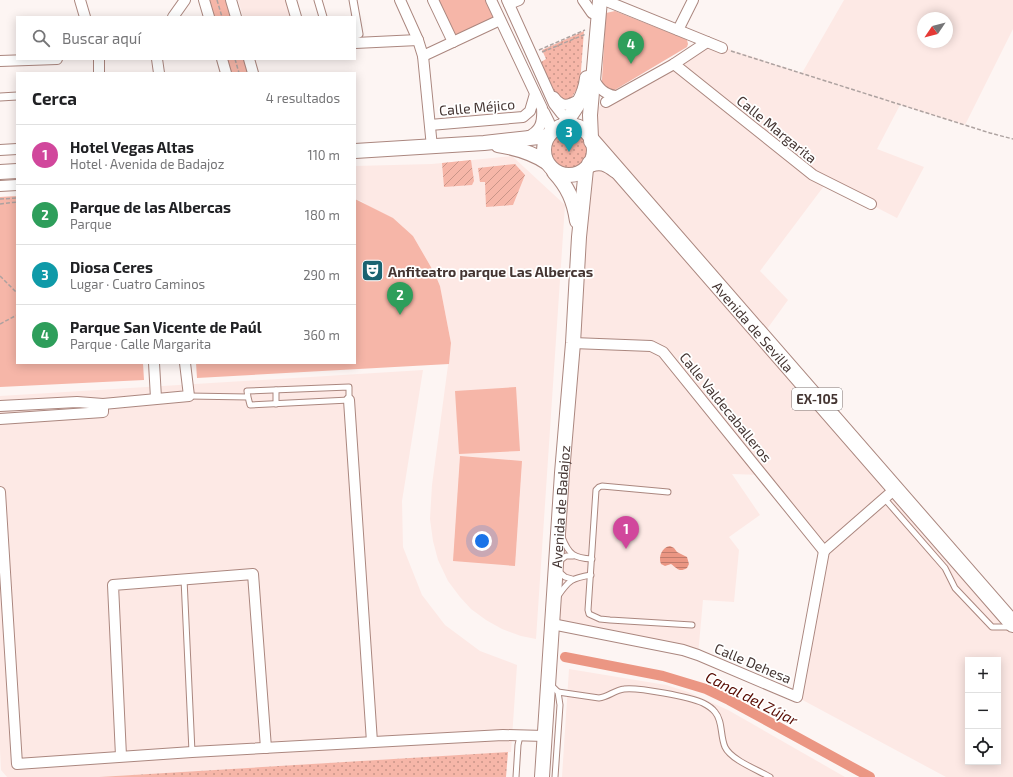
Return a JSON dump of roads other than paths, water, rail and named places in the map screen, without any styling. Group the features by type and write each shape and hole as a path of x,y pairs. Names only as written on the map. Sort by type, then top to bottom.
{"main road":[{"path":"587,106 593,77 600,0"},
{"path":"579,237 588,167 594,152 587,106 586,85 592,6"},
{"path":"569,124 572,114 587,106"},
{"path":"579,237 576,213 568,190 550,167 543,154 543,147 549,134 557,128 569,124 582,129 592,140"},
{"path":"356,151 484,143 549,134"},
{"name":"Avenida de Sevilla","path":"592,140 889,493 1013,624"},
{"path":"484,143 520,149 535,155 560,175 575,175 588,167"},
{"name":"Avenida de Sevilla","path":"588,167 597,162 608,164 620,174"},
{"path":"0,172 16,171"},
{"name":"Avenida de Badajoz","path":"542,777 545,736 553,688 552,624 573,343 579,237"}],"street":[{"path":"80,0 85,16"},
{"path":"174,16 185,0"},
{"path":"204,0 209,16"},
{"path":"231,0 236,16"},
{"path":"291,0 296,16"},
{"path":"318,0 323,16"},
{"path":"353,0 356,16"},
{"path":"400,0 418,40 423,56 432,147"},
{"path":"433,0 453,42"},
{"path":"491,0 549,122 549,134"},
{"path":"519,0 508,2 554,104 569,124"},
{"path":"583,0 592,6"},
{"path":"604,0 722,48"},
{"path":"678,30 693,0"},
{"path":"356,17 359,34 356,35"},
{"path":"423,56 500,20"},
{"path":"356,43 418,40"},
{"path":"544,83 554,98 561,104 598,107 615,96 674,64 707,42"},
{"path":"0,62 38,60"},
{"path":"99,60 100,72"},
{"path":"157,60 158,72"},
{"path":"222,60 226,72"},
{"path":"249,60 253,72"},
{"name":"Calle Margarita","path":"674,64 813,175 872,204"},
{"path":"593,77 601,90 615,96"},
{"name":"Calle Méjico","path":"430,125 523,117 530,111 536,94"},
{"path":"0,97 16,96"},
{"path":"526,137 534,134 539,129 543,117 542,108"},
{"path":"0,150 16,149"},
{"path":"0,186 16,185"},
{"name":"Calle Valdecaballeros","path":"573,343 651,346 663,352 824,551"},
{"path":"154,364 156,398"},
{"path":"0,406 77,402 103,404 189,396 186,364"},
{"path":"350,400 372,742"},
{"path":"0,419 103,412 103,404"},
{"path":"0,492 17,764 121,756 502,735 545,736"},
{"path":"824,551 889,493"},
{"name":"Calle Dehesa","path":"552,624 683,650 797,697 824,551"},
{"path":"121,756 112,585 253,574 266,748"}],"lane":[{"path":"349,387 350,400 250,405 248,397 247,392 349,387"},
{"path":"276,390 276,404"},
{"path":"189,396 248,397"},
{"path":"77,402 78,414"},
{"path":"668,492 602,486 596,490 588,610 589,614 610,620 692,625"},
{"path":"889,493 944,568 955,588 992,627 1013,627"},
{"path":"559,529 565,545 573,556"},
{"path":"572,579 561,575 556,565 563,558 573,556 592,559"},
{"path":"554,601 567,583 572,579 591,575"},
{"path":"184,579 192,752"},
{"path":"553,688 560,705 555,777"},
{"path":"553,688 599,698 619,690 634,688 690,698 702,703 715,712 719,718 725,746 729,753 770,777"},
{"path":"516,777 520,736"}],"waterway":[{"name":"Canal del Zújar","path":"565,657 663,676 706,689 870,777"}],"place":[{"name":"Parque San Vicente de Paúl","path":"631,64"},
{"name":"Diosa Ceres","path":"569,152"},
{"name":"Anfiteatro parque Las Albercas","path":"373,271"},
{"name":"Parque de las Albercas","path":"400,315"},
{"name":"Hotel Vegas Altas","path":"626,549"}]}
